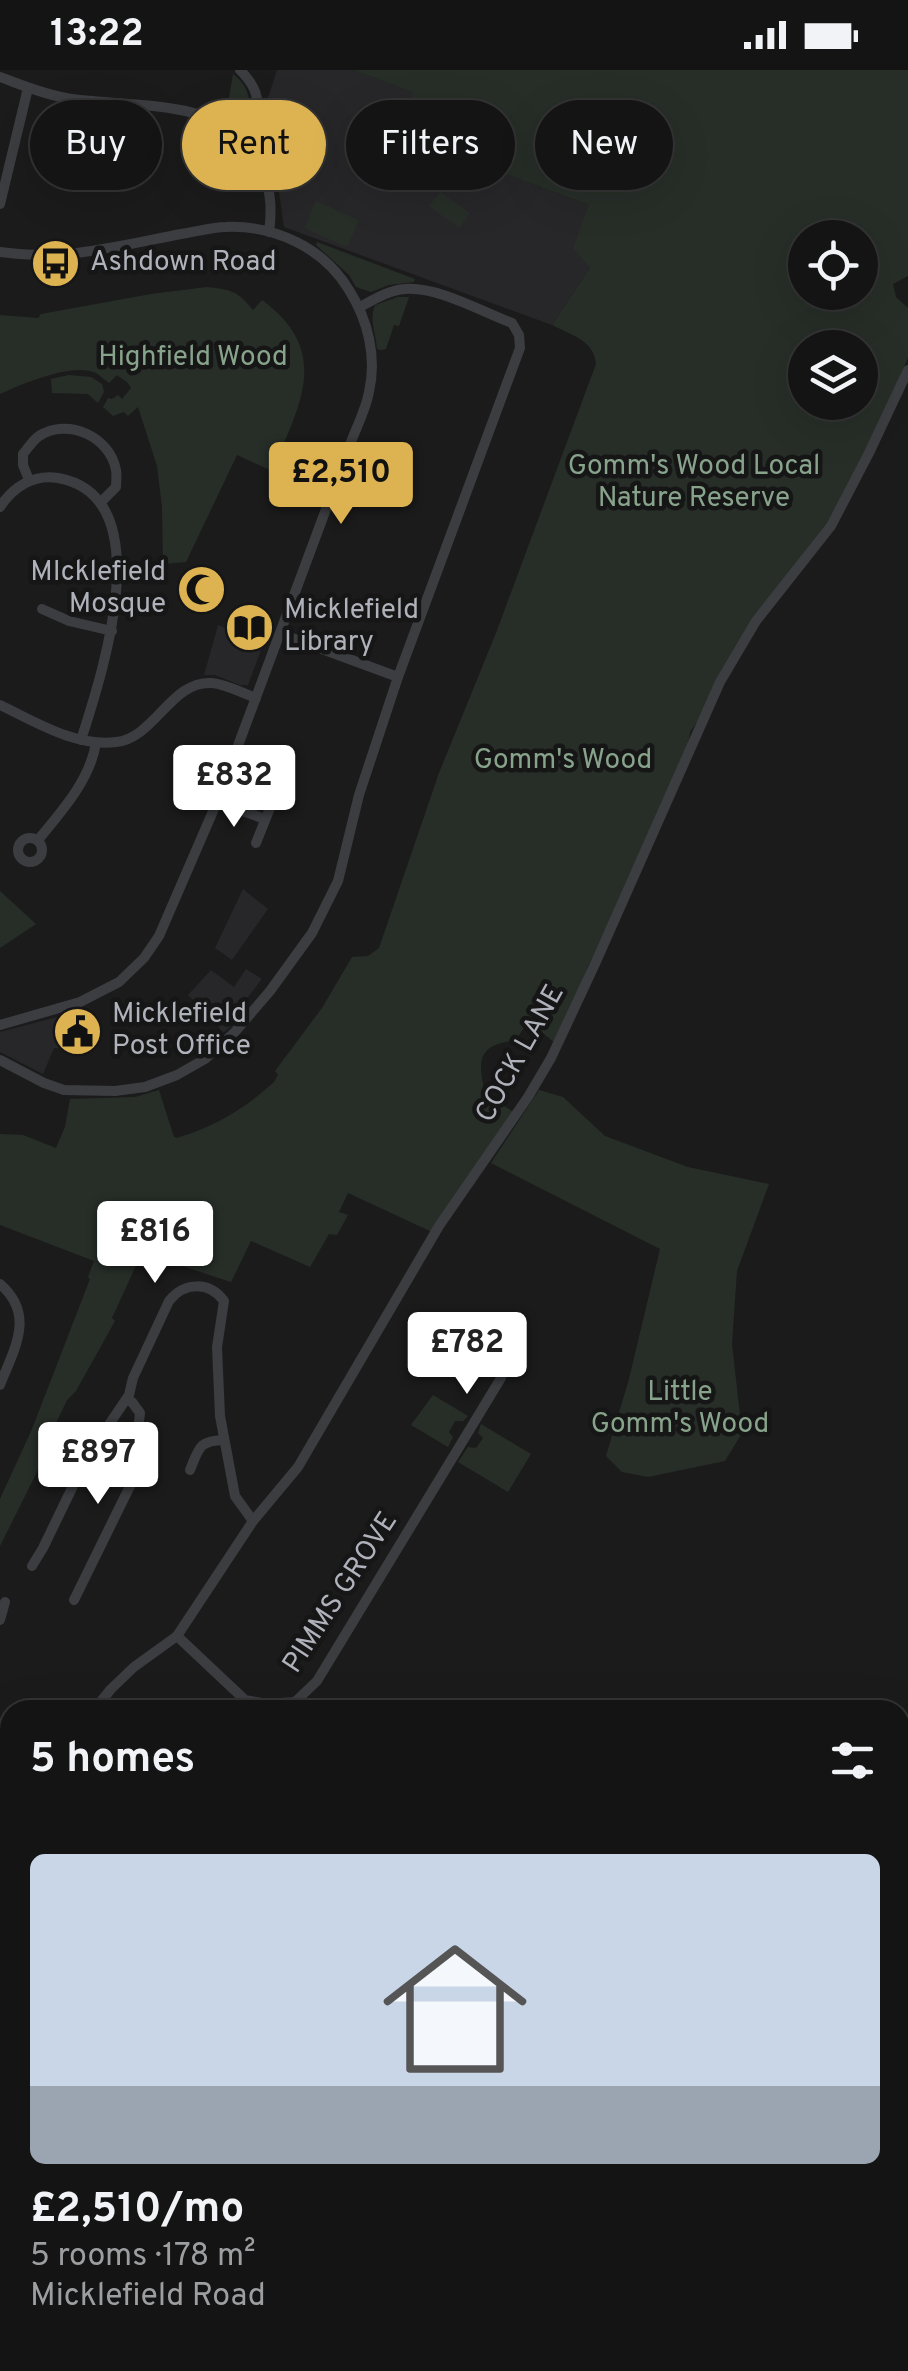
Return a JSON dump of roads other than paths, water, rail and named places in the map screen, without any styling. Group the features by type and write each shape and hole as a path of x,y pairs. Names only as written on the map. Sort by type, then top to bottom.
{"street":[{"path":"240,70 249,79 258,100"},
{"path":"0,77 66,98 182,111"},
{"path":"0,204 28,88"},
{"path":"270,190 270,232"},
{"path":"0,252 70,254 225,227 270,232 319,256 342,278 360,308 372,358 370,392 217,802 160,936 119,982 80,1002 0,1025"},
{"path":"0,1060 64,1090 115,1092 178,1076 224,1043 270,991 312,933 332,893 398,677 520,348 519,335 512,323 428,290 403,289 360,308"},
{"name":"COCK LANE","path":"102,1700 134,1667 177,1636 252,1521 298,1467 439,1226 528,1097 551,1058 720,682 756,621 831,526 908,370"},
{"path":"29,480 23,454 39,436 62,428 87,432 106,448 116,469 116,486 102,501"},
{"path":"0,507 8,494 29,480 54,477 79,483 102,501 113,529 117,578 112,632 81,740"},
{"path":"42,609 112,632"},
{"path":"280,634 398,677"},
{"path":"0,705 96,743 122,742 143,730 188,688 201,684 215,683 256,698"},
{"path":"38,840 93,762 96,743"},
{"path":"256,843 274,798"},
{"path":"217,802 265,820"},
{"path":"0,1284 14,1299 21,1330 0,1384"},
{"path":"32,1566 87,1457 126,1400 172,1296 189,1287 209,1288 224,1301 216,1347 220,1416 235,1496 252,1521"},
{"name":"PIMMS GROVE","path":"297,1700 317,1681 501,1378"},
{"path":"74,1600 132,1482 140,1414 126,1400"},
{"path":"190,1470 201,1445 208,1440 224,1440"},
{"path":"0,1620 5,1602"},
{"name":"PIMMS GROVE","path":"177,1636 245,1700"}],"place":[{"name":"Ashdown Road","path":"55,263"},
{"name":"MIcklefield Mosque","path":"201,589"},
{"name":"Micklefield Library","path":"249,627"},
{"name":"Micklefield Post Office","path":"77,1031"}],"park label":[{"name":"Highfield Wood","path":"193,358"},
{"name":"Gomm's Wood Local Nature Reserve","path":"694,483"},
{"name":"Gomm's Wood","path":"563,761"},
{"name":"Little Gomm's Wood","path":"680,1409"}]}
